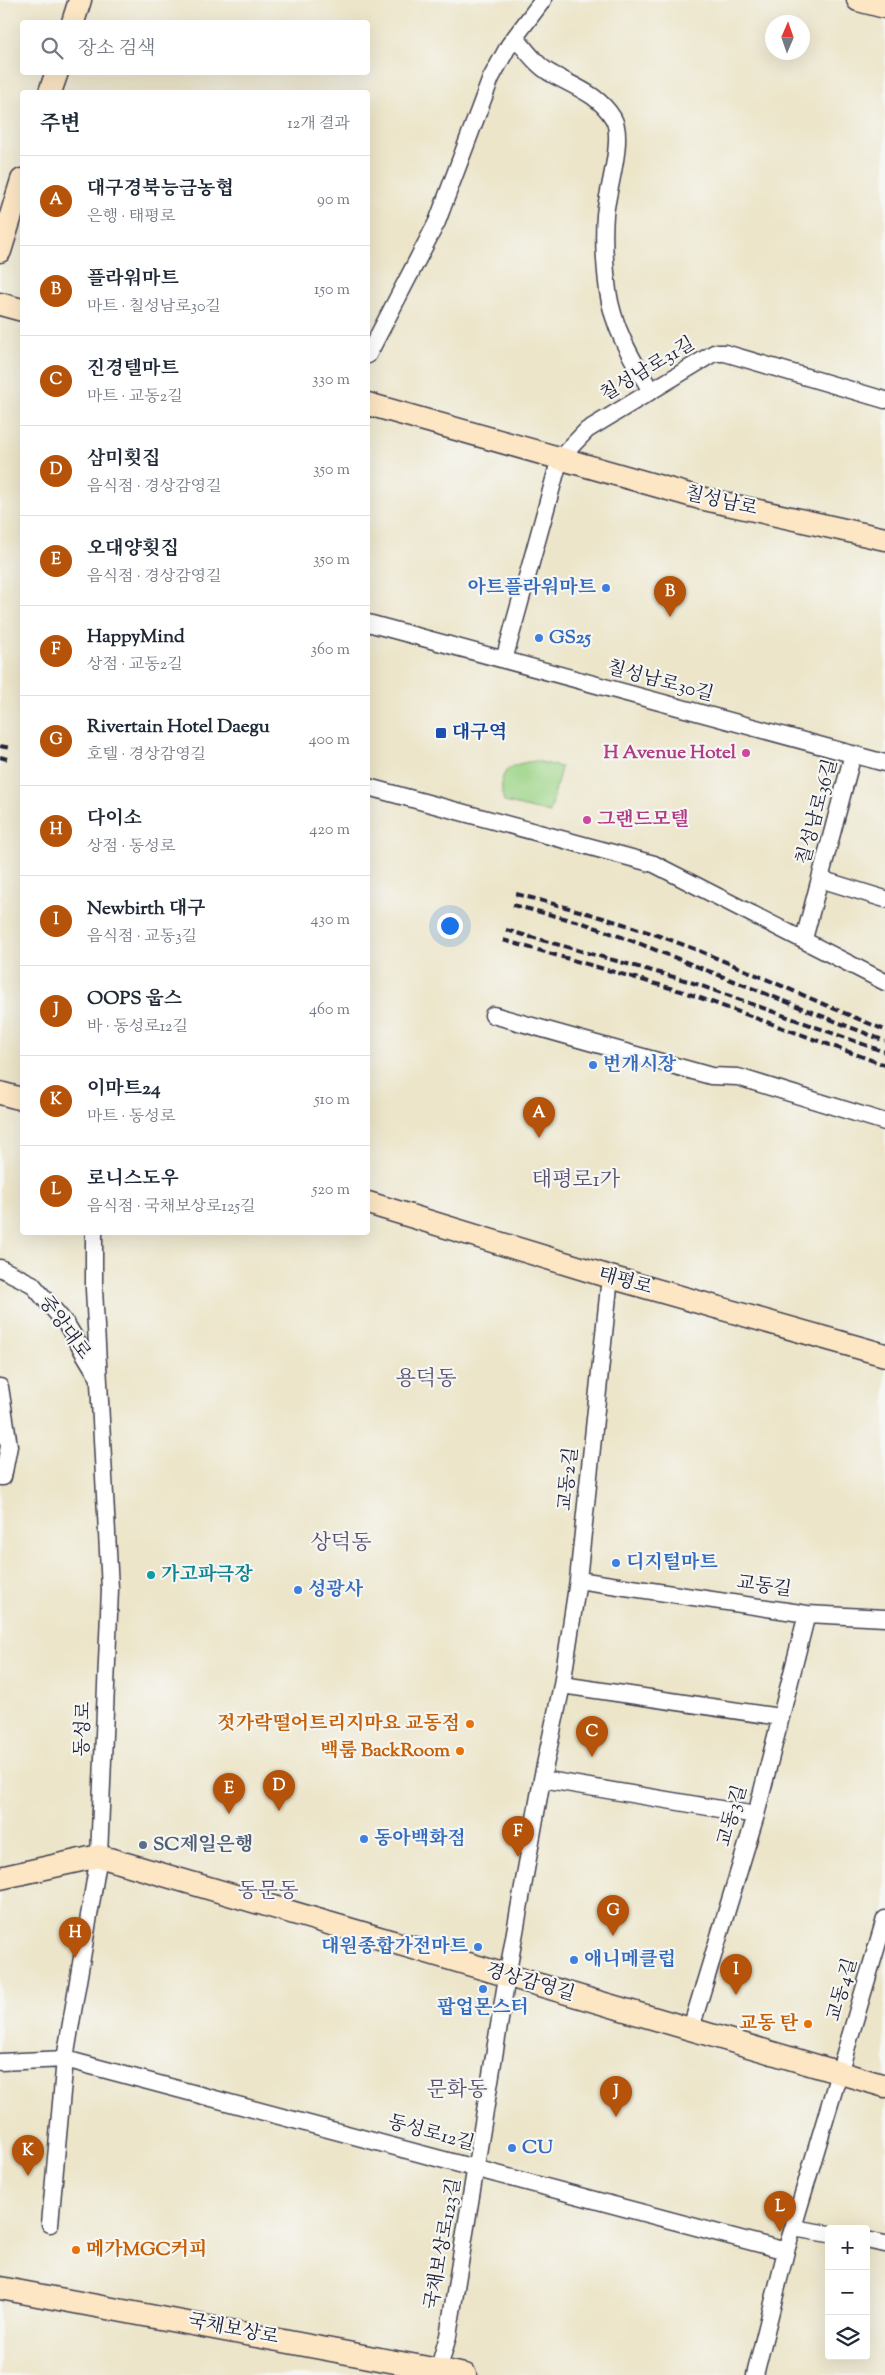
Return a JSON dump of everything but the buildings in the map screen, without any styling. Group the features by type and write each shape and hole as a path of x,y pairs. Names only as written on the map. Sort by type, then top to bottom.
{"street":[{"path":"74,20 80,0"},
{"path":"370,351 437,222 465,152 487,87 515,37 542,0"},
{"path":"858,0 885,7"},
{"path":"515,37 531,56 551,74 586,90 601,103 614,119 617,134 616,152 605,216 608,289 612,312 622,340 652,391"},
{"path":"51,90 56,75"},
{"path":"0,251 20,186"},
{"path":"0,304 20,309"},
{"name":"칠성남로31길","path":"560,458 587,430 714,353 725,353 885,400"},
{"name":"칠성남로","path":"370,405 700,498 885,539"},
{"path":"504,660 560,458"},
{"name":"칠성남로30길","path":"370,625 885,763"},
{"name":"칠성남로36길","path":"804,939 853,754"},
{"path":"370,788 654,864 885,982"},
{"name":"칠성남로36길","path":"820,879 885,899"},
{"path":"493,1015 711,1076 738,1077 885,1122"},
{"path":"0,1093 20,1098"},
{"name":"태평로","path":"370,1204 610,1277 885,1355"},
{"name":"동성로","path":"50,2224 65,2059 99,1856 110,1589 98,1377 94,1235"},
{"name":"중앙대로","path":"0,1268 32,1284 67,1325 98,1377"},
{"name":"교동2길","path":"507,1977 542,1779 562,1685 578,1580 610,1277"},
{"path":"0,1387 8,1446 3,1477 0,1477"},
{"name":"교동길","path":"578,1580 807,1614 885,1618"},
{"name":"교동3길","path":"691,2028 756,1815 807,1614"},
{"path":"562,1685 780,1717"},
{"path":"542,1779 756,1815"},
{"name":"경상감영길","path":"0,1878 99,1856 507,1977 691,2028 885,2086"},
{"name":"교동4길","path":"755,2375 786,2251 885,1919"},
{"name":"국채보상로123길","path":"438,2372 448,2336 507,1977"},
{"path":"0,2062 65,2059"},
{"name":"동성로12길","path":"65,2059 477,2167 786,2251"},
{"path":"793,2228 825,2233"},
{"path":"870,2241 885,2244"},
{"name":"국채보상로","path":"0,2288 438,2372 465,2375"}],"green space":[{"path":"536,761 561,767 550,813 504,802 502,791 503,776 511,767"}],"railway":[{"path":"0,746 10,748"},
{"path":"0,757 7,759"},
{"path":"516,894 590,914 662,937 731,964 885,1030"},
{"path":"513,905 583,923 638,943 885,1041"},
{"path":"506,930 688,981 885,1052"},
{"path":"503,940 684,992 885,1065"}],"place":[{"name":"아트플라워마트","path":"606,588"},
{"name":"플라워마트","path":"670,617"},
{"name":"GS25","path":"539,638"},
{"name":"대구역","path":"441,733"},
{"name":"H Avenue Hotel","path":"746,753"},
{"name":"그랜드모텔","path":"587,820"},
{"name":"번개시장","path":"593,1065"},
{"name":"대구경북능금농협","path":"539,1138"},
{"name":"디지털마트","path":"616,1563"},
{"name":"가고파극장","path":"151,1575"},
{"name":"성광사","path":"298,1590"},
{"name":"젓가락떨어트리지마요 교동점","path":"470,1724"},
{"name":"백룸 BackRoom","path":"460,1751"},
{"name":"진경텔마트","path":"592,1757"},
{"name":"삼미횟집","path":"279,1811"},
{"name":"오대양횟집","path":"229,1814"},
{"name":"동아백화점","path":"364,1839"},
{"name":"SC제일은행","path":"143,1845"},
{"name":"HappyMind","path":"518,1857"},
{"name":"Rivertain Hotel Daegu","path":"613,1936"},
{"name":"대원종합가전마트","path":"478,1947"},
{"name":"다이소","path":"75,1958"},
{"name":"애니메클럽","path":"574,1960"},
{"name":"팝업몬스터","path":"483,1989"},
{"name":"Newbirth 대구","path":"736,1995"},
{"name":"교동 탄","path":"808,2024"},
{"name":"OOPS 웁스","path":"616,2117"},
{"name":"CU","path":"512,2148"},
{"name":"이마트24","path":"28,2176"},
{"name":"로니스도우","path":"780,2232"},
{"name":"메가MGC커피","path":"76,2250"}],"district":[{"name":"태평로1가","path":"576,1181"},
{"name":"용덕동","path":"426,1380"},
{"name":"상덕동","path":"341,1544"},
{"name":"동문동","path":"268,1892"},
{"name":"문화동","path":"457,2091"}]}
